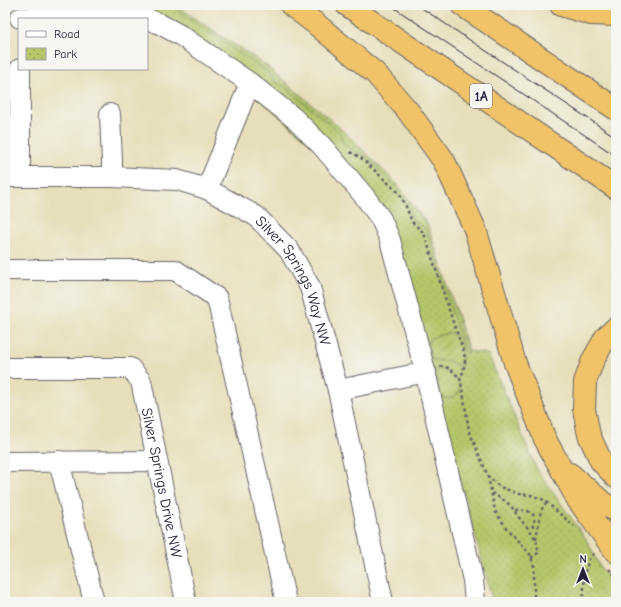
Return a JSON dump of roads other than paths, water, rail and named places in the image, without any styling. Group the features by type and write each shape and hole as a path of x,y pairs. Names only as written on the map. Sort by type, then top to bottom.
{"highway":[{"path":"291,5 375,73 408,111 444,161 475,229 515,363 545,439 578,500 607,559"},
{"name":"1A","path":"347,5 616,188"},
{"path":"462,5 616,109"},
{"path":"561,5 616,21"},
{"path":"591,14 616,14"},
{"path":"616,328 606,338 593,360 585,382 584,408 589,435 601,461 616,477"},
{"path":"557,463 603,503 616,511"}],"street":[{"path":"19,14 137,16 144,18"},
{"path":"148,19 180,35 250,83 294,118 322,146 365,197 381,219 390,240 425,370 473,580 475,602"},
{"path":"12,177 20,70"},
{"path":"207,190 250,83"},
{"path":"110,114 112,177"},
{"name":"Silver Springs Way NW","path":"12,177 112,177 177,180 207,190 256,216 289,250 310,287 338,390 383,602"},
{"path":"5,270 175,270 217,298 286,602"},
{"name":"Silver Springs Drive NW","path":"5,368 130,368 141,382 186,602"},
{"path":"338,390 425,370"},
{"path":"59,461 94,602"},
{"path":"5,462 157,461"}],"tram line":[{"path":"390,5 616,156"},
{"path":"417,5 616,137"}]}
